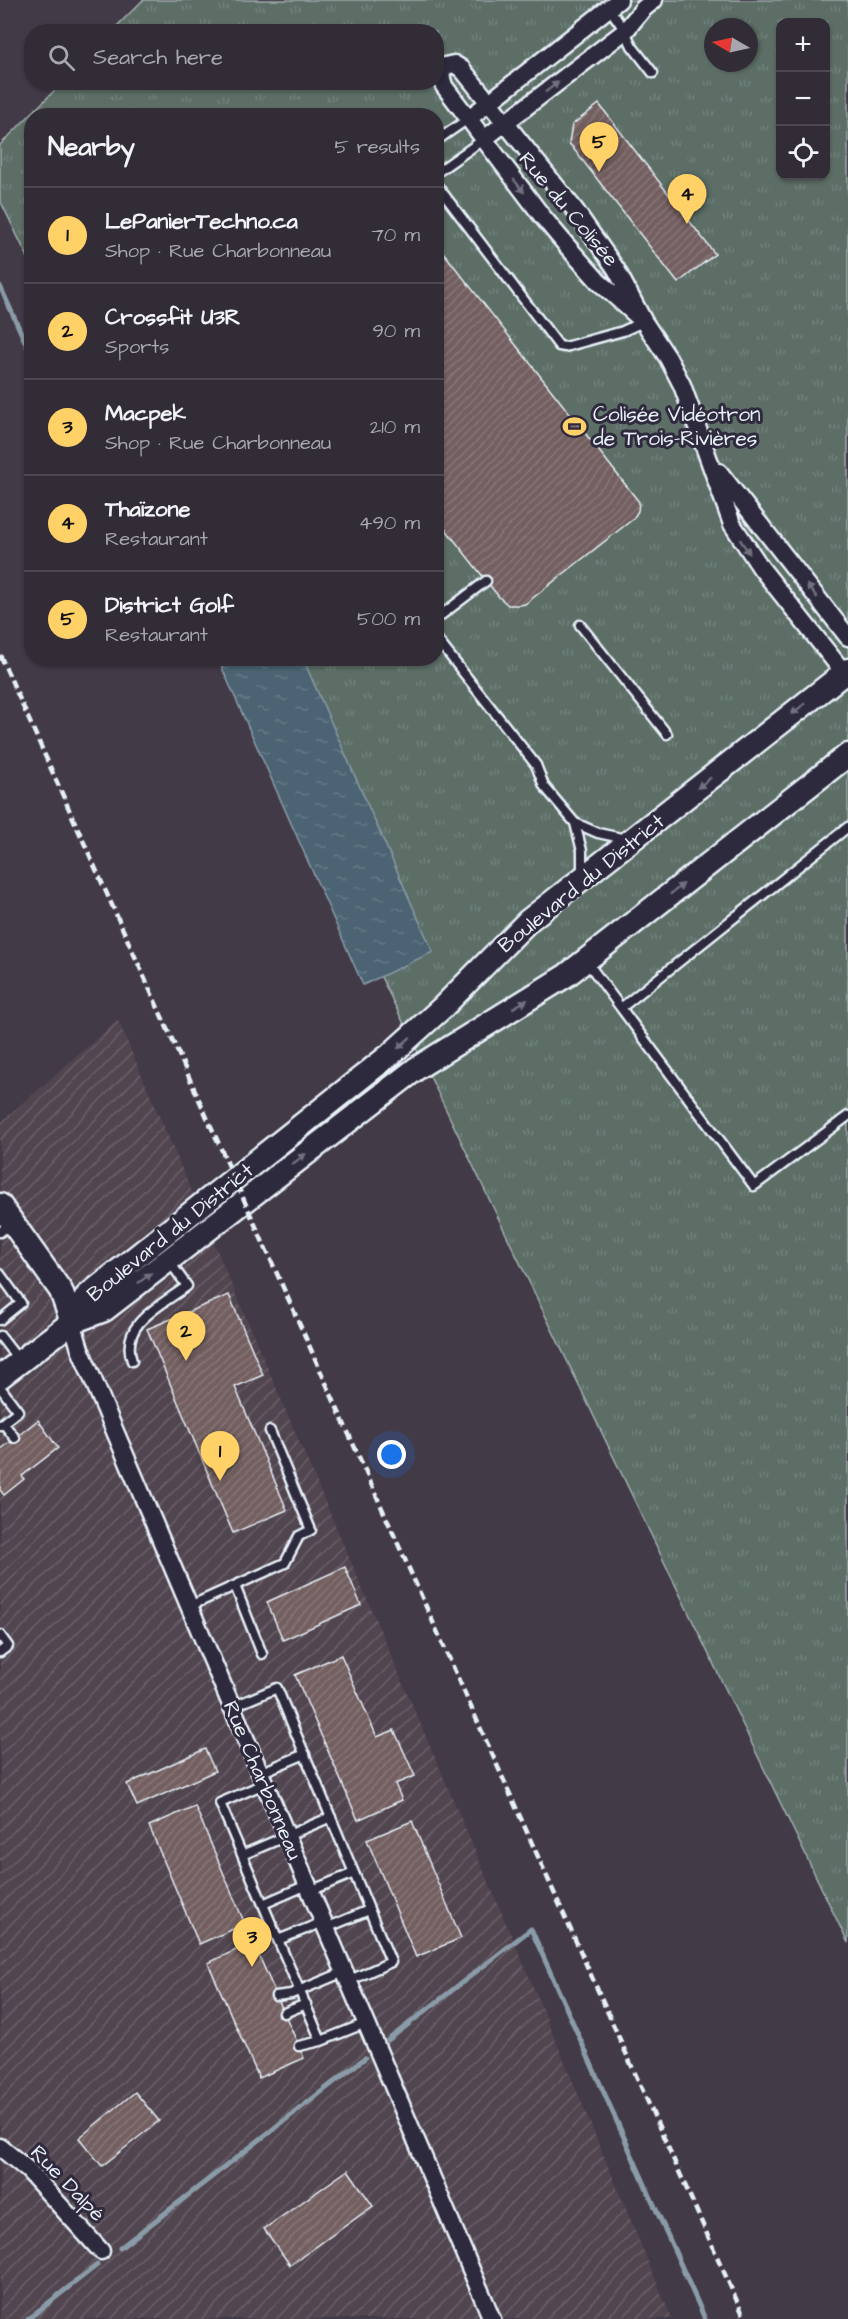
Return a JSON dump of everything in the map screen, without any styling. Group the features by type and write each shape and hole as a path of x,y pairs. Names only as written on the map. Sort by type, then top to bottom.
{"street":[{"path":"484,139 625,31 643,9 654,0"},
{"path":"468,119 614,4"},
{"name":"Rue du Colisée","path":"444,68 452,64 460,67 575,210 616,269 689,399 738,536 847,674"},
{"name":"Rue du Colisée","path":"444,86 567,246 599,282 644,322"},
{"name":"Rue du Colisée","path":"709,459 848,637"},
{"name":"Boulevard du District","path":"72,1322 92,1292 392,1054 516,932 847,674"},
{"name":"Boulevard du District","path":"72,1322 99,1314 417,1068 478,1028 550,986 586,961 848,755"},
{"path":"0,1377 72,1322 61,1291 4,1220"},
{"name":"Rue Charbonneau","path":"72,1322 80,1349 492,2319"},
{"name":"Rue Dalpé","path":"0,2146 28,2170 102,2251"}],"lane":[{"path":"614,4 632,46 653,73"},
{"path":"444,136 468,119"},
{"path":"444,167 484,139"},
{"path":"444,195 559,346 623,331 644,322"},
{"path":"444,613 486,580"},
{"path":"580,625 667,734"},
{"path":"444,648 536,765 544,786 575,823 582,851 582,879"},
{"path":"575,823 604,835 632,840"},
{"path":"621,1008 848,827"},
{"path":"586,961 754,1186 848,1116"},
{"path":"132,1361 129,1344 134,1328 187,1286 168,1261"},
{"path":"0,1274 21,1303 0,1320"},
{"path":"0,1336 20,1362"},
{"path":"0,1387 18,1411 2,1424 15,1438"},
{"path":"190,1606 285,1563 298,1536 311,1530 270,1431"},
{"path":"235,1586 262,1654"},
{"path":"0,1635 8,1646 0,1652"},
{"path":"232,1707 277,1688 391,1962 276,1996"},
{"path":"304,1754 220,1803 321,2041"},
{"path":"242,1855 331,1817"},
{"path":"263,1904 354,1873"},
{"path":"278,1940 369,1910"},
{"path":"284,2013 306,2004"},
{"path":"299,2046 321,2041 366,2023"}],"shaded area":[{"path":"118,1020 525,1967 672,2319 0,2319 0,1123"}],"green space":[{"path":"143,0 848,0 848,1943 436,1089 228,666 444,666 444,108 37,108 55,90 444,90 444,24 119,24"},
{"path":"24,121 24,250 0,200 0,145"}],"water":[{"path":"221,666 306,666 433,952 363,985"}],"building":[{"path":"599,104 715,254 678,283 569,143 572,125"},
{"path":"444,253 639,502 638,511 633,519 525,604 508,605 499,597 444,527"},
{"path":"229,1295 263,1375 235,1387 287,1510 233,1533 147,1329"},
{"path":"38,1420 58,1448 22,1476 24,1479 4,1495 0,1490 0,1450"},
{"path":"345,1567 361,1605 283,1640 267,1602"},
{"path":"341,1655 377,1737 394,1730 415,1776 395,1784 402,1800 358,1820 295,1675"},
{"path":"205,1749 215,1771 137,1806 127,1784"},
{"path":"195,1806 245,1924 199,1944 149,1826"},
{"path":"412,1821 461,1938 416,1957 367,1840"},
{"path":"253,1942 304,2058 259,2078 208,1963"},
{"path":"135,2092 159,2121 102,2166 79,2138"},
{"path":"348,2170 373,2206 290,2265 264,2229"}],"waterway":[{"path":"0,286 24,339"},
{"path":"388,2040 531,1929 705,2319"},
{"path":"120,2248 365,2058"},
{"path":"28,2319 97,2265"}],"railway":[{"path":"0,655 745,2319"}],"place":[{"name":"District Golf","path":"599,172"},
{"name":"Thaïzone","path":"687,224"},
{"name":"Colisée Vidéotron de Trois-Rivières","path":"575,426"},
{"name":"Crossfit U3R","path":"186,1361"},
{"name":"LePanierTechno.ca","path":"220,1481"},
{"name":"Macpek","path":"252,1967"}]}
